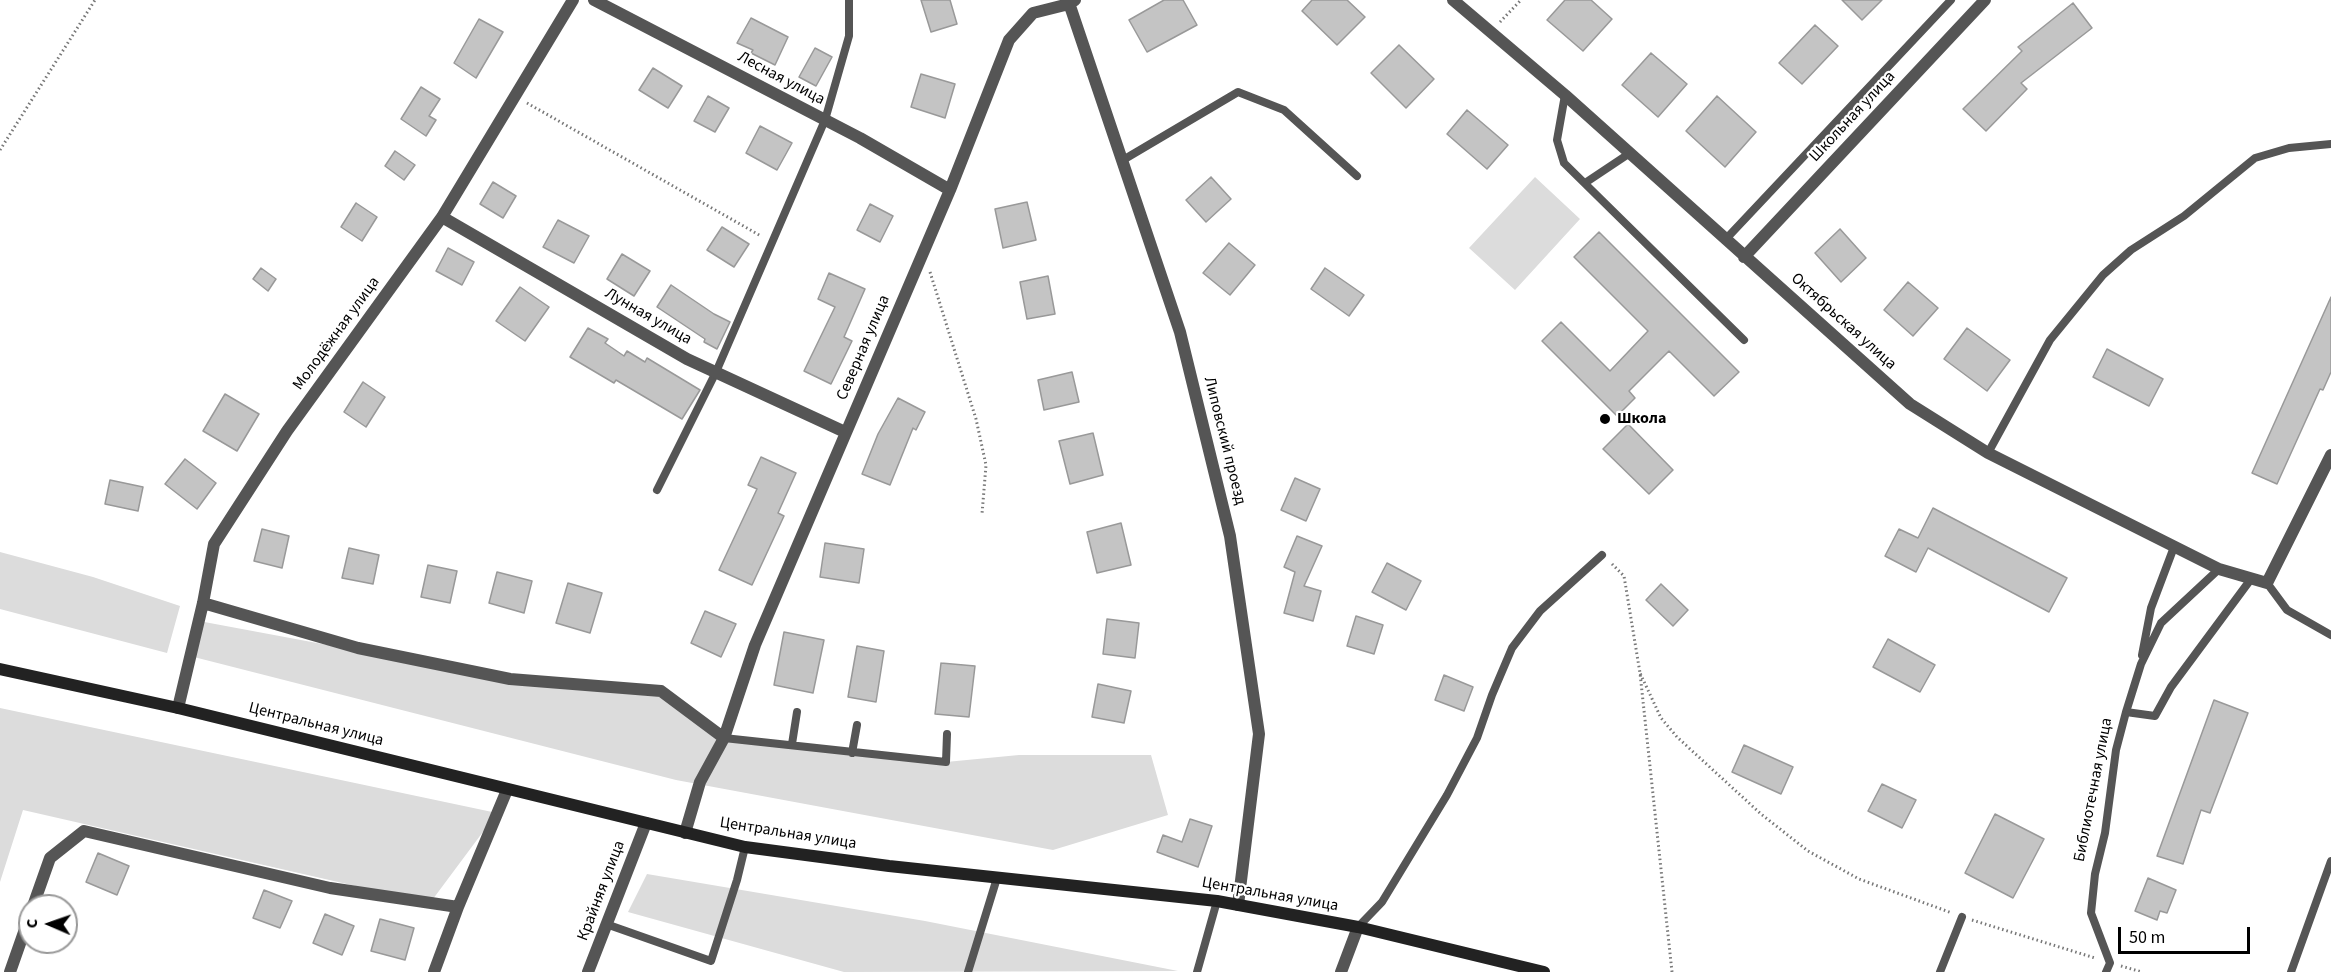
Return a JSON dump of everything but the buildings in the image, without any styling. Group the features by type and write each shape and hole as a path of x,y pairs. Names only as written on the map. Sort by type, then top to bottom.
{"main road":[{"name":"Центральная улица","path":"0,669 178,708 745,847 997,878 1217,901 1358,927 1544,972"}],"street":[{"name":"Молодёжная улица","path":"178,708 203,603 214,544 287,431 442,217 573,0"},
{"name":"Лесная улица","path":"594,0 825,120 950,190"},
{"name":"Октябрьская улица","path":"1453,0 1565,95 1910,404 1988,453 2174,547 2218,569 2267,583"},
{"name":"Школьная улица","path":"1744,257 1985,0"},
{"name":"Липовский проезд","path":"1071,1 1180,332 1230,536 1258,734 1238,905"},
{"name":"Северная улица","path":"685,832 700,782 724,738 755,645 950,190 1009,40 1033,13 1071,1"},
{"name":"Лунная улица","path":"442,217 687,359 845,432"},
{"path":"2267,583 2331,455"},
{"path":"203,603 358,648 510,680 660,691 724,738"},
{"path":"434,972 458,907 507,790"},
{"name":"Крайняя улица","path":"588,972 646,823"},
{"path":"37,894 50,858 84,831 330,888 458,907"},
{"path":"1341,972 1358,927"},
{"path":"10,972 18,949"}],"lane":[{"path":"657,490 716,372 825,120 849,36 849,0"},
{"path":"1725,240 1951,0"},
{"path":"1124,160 1238,92 1284,110 1357,176"},
{"path":"1565,95 1557,140 1564,163 1744,340"},
{"path":"1988,453 2050,340 2103,275 2131,250 2184,216 2255,158 2289,148 2331,144"},
{"path":"1585,183 1630,153"},
{"path":"2141,664 2151,609 2174,547"},
{"path":"1358,927 1382,902 1447,795 1477,738 1512,648 1540,611 1602,555"},
{"name":"Библиотечная улица","path":"2110,963 2091,913 2095,874 2105,832 2116,750 2126,712 2141,664 2161,623 2218,569"},
{"path":"2126,712 2154,716 2171,687 2251,579"},
{"path":"2267,583 2287,610 2331,634"},
{"path":"792,744 797,712"},
{"path":"852,753 857,726"},
{"path":"724,738 946,762 947,735"},
{"path":"606,924 711,961 745,847"},
{"path":"2291,972 2331,861"},
{"path":"968,972 997,878"},
{"path":"1197,972 1217,901"},
{"path":"1940,972 1962,917"},
{"path":"2106,972 2110,963"}],"path":[{"path":"0,150 95,0"},
{"path":"1491,32 1521,0"},
{"path":"515,96 773,243"},
{"path":"924,250 976,419 986,465 982,514"},
{"path":"1602,555 1624,576 1640,673 1672,972"},
{"path":"1640,673 1660,718 1677,737 1761,814 1808,851 1859,879 1962,917 2142,972"}],"shaded area":[{"path":"1535,177 1580,219 1515,290 1469,248"},
{"path":"0,552 93,577 180,606 167,653 0,609"},
{"path":"199,621 510,679 661,691 724,738 946,762 1019,755 1151,755 1168,815 1053,850 676,780 190,656"},
{"path":"0,708 497,813 430,903 23,810 0,882"},
{"path":"647,874 925,921 1178,971 844,972 628,912"}],"place":[{"name":"Школа","path":"1605,419"}]}
